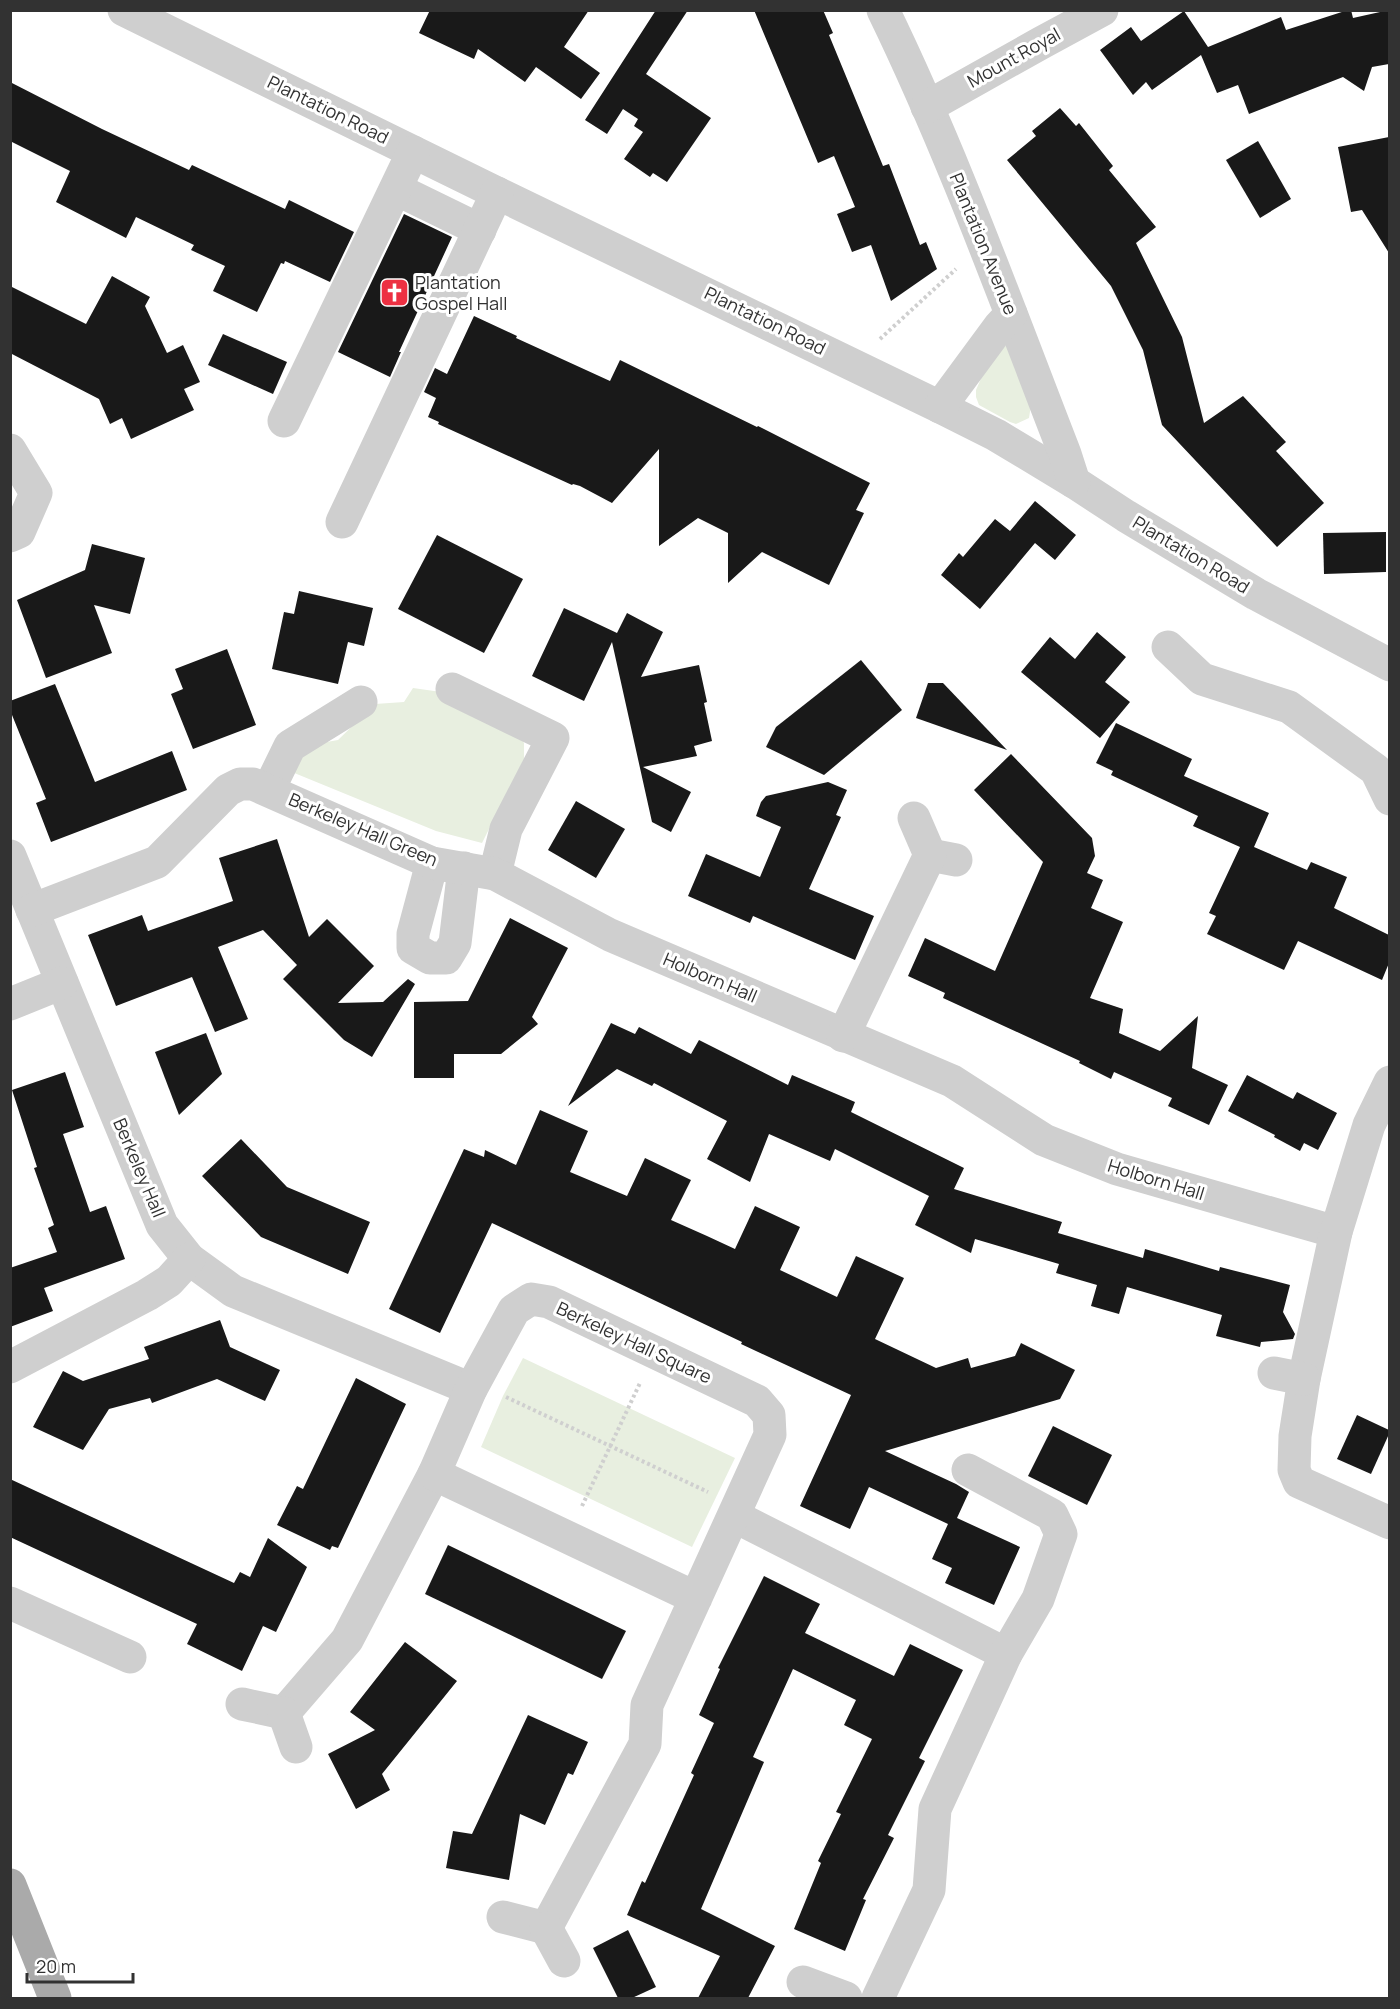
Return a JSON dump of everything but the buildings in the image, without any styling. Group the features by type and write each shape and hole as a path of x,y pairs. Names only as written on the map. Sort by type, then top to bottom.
{"main road":[{"path":"10,1885 55,1998"}],"street":[{"name":"Plantation Road","path":"124,10 940,406 996,435 1237,583 1389,665"},
{"name":"Plantation Avenue","path":"883,10 927,107 1011,314 1074,482"},
{"name":"Mount Royal","path":"927,107 1102,10"},
{"path":"284,421 413,152"},
{"path":"396,189 480,231"},
{"path":"342,522 497,193"},
{"path":"940,406 1011,314"},
{"path":"10,450 36,493 19,532 10,536"},
{"path":"1168,647 1202,679 1289,707 1376,770 1389,799"},
{"path":"452,689 554,738 506,830 464,868"},
{"name":"Berkeley Hall Green","path":"268,789 290,746 361,702"},
{"name":"Berkeley Hall Green","path":"32,910 157,862 228,790 240,784 253,784 464,868 610,935"},
{"path":"843,1036 943,857 914,818"},
{"name":"Berkeley Hall","path":"10,856 162,1225 189,1259 233,1291 471,1389"},
{"name":"Holborn Hall","path":"610,935 952,1081 1044,1140 1117,1169 1336,1232"},
{"path":"10,1004 62,983"},
{"path":"1389,1082 1369,1125 1289,1376 1295,1436 1294,1470 1299,1482 1389,1523"},
{"path":"10,1367 147,1295 170,1281 189,1259"},
{"name":"Berkeley Hall Square","path":"284,1713 347,1640 434,1474 471,1389 514,1310 531,1299 549,1302 757,1401 769,1415 770,1435 647,1705 645,1744 546,1928"},
{"path":"878,1998 929,1890 935,1809 1006,1654 1038,1599 1061,1534 1052,1515 968,1470"},
{"path":"434,1474 696,1598"},
{"path":"734,1516 1006,1654"},
{"path":"10,1603 130,1657"},
{"path":"242,1704 284,1713 296,1747"},
{"path":"503,1917 546,1928 564,1961"},
{"path":"803,1982 846,1998"}],"path":[{"path":"853,363 983,245"},
{"path":"566,1536 587,1497 654,1352"},
{"path":"471,1389 503,1396 716,1495 734,1516"}],"green space":[{"path":"1007,346 1031,405 1029,418 1016,424 979,405 976,397 976,390 986,367"},
{"path":"413,688 441,692 518,733 524,743 524,759 482,843 436,831 287,770 296,757 321,743 338,740 375,704 404,702"},
{"path":"523,1358 735,1458 692,1547 481,1447 503,1396"}],"place":[{"name":"Plantation Gospel Hall","path":"394,293"}]}
